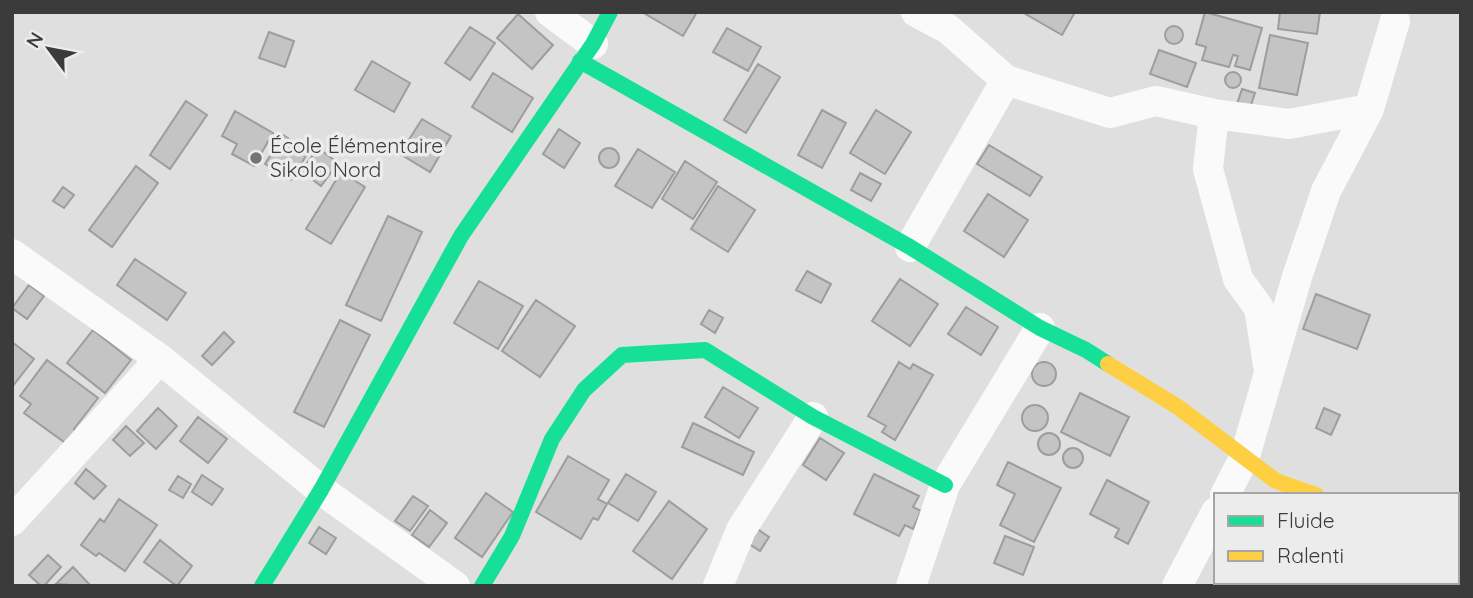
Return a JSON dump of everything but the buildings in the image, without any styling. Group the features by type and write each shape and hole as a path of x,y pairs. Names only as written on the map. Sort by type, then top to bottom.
{"street":[{"path":"550,12 586,52 1040,328 1086,350 1178,407 1276,481 1310,493"},
{"path":"262,586 321,490 461,236 586,52 610,12"},
{"path":"916,12 948,29 1006,80 1110,113 1156,101 1214,114 1289,124 1369,109"},
{"path":"1226,493 1245,456 1300,266 1326,191 1369,109 1395,21"},
{"path":"910,247 1006,80"},
{"path":"1214,114 1208,169 1238,279 1259,308 1269,372"},
{"path":"12,254 160,359 321,490 455,586"},
{"path":"911,586 946,485 1040,328"},
{"path":"482,586 512,537 552,439 584,390 622,355 705,350 813,417 946,485"},
{"path":"13,519 160,359"},
{"path":"718,586 741,530 813,417"},
{"path":"1177,586 1214,516"}],"traffic: fast":[{"path":"262,586 321,490 461,236 593,44 610,12"},
{"path":"580,61 910,247 1040,328 1108,364"},
{"path":"482,586 512,536 552,439 584,390 622,355 705,350 813,417 945,485"}],"traffic: slow":[{"path":"1108,364 1178,407 1276,481 1310,493"}],"place":[{"name":"École Élémentaire Sikolo Nord","path":"256,158"}]}
